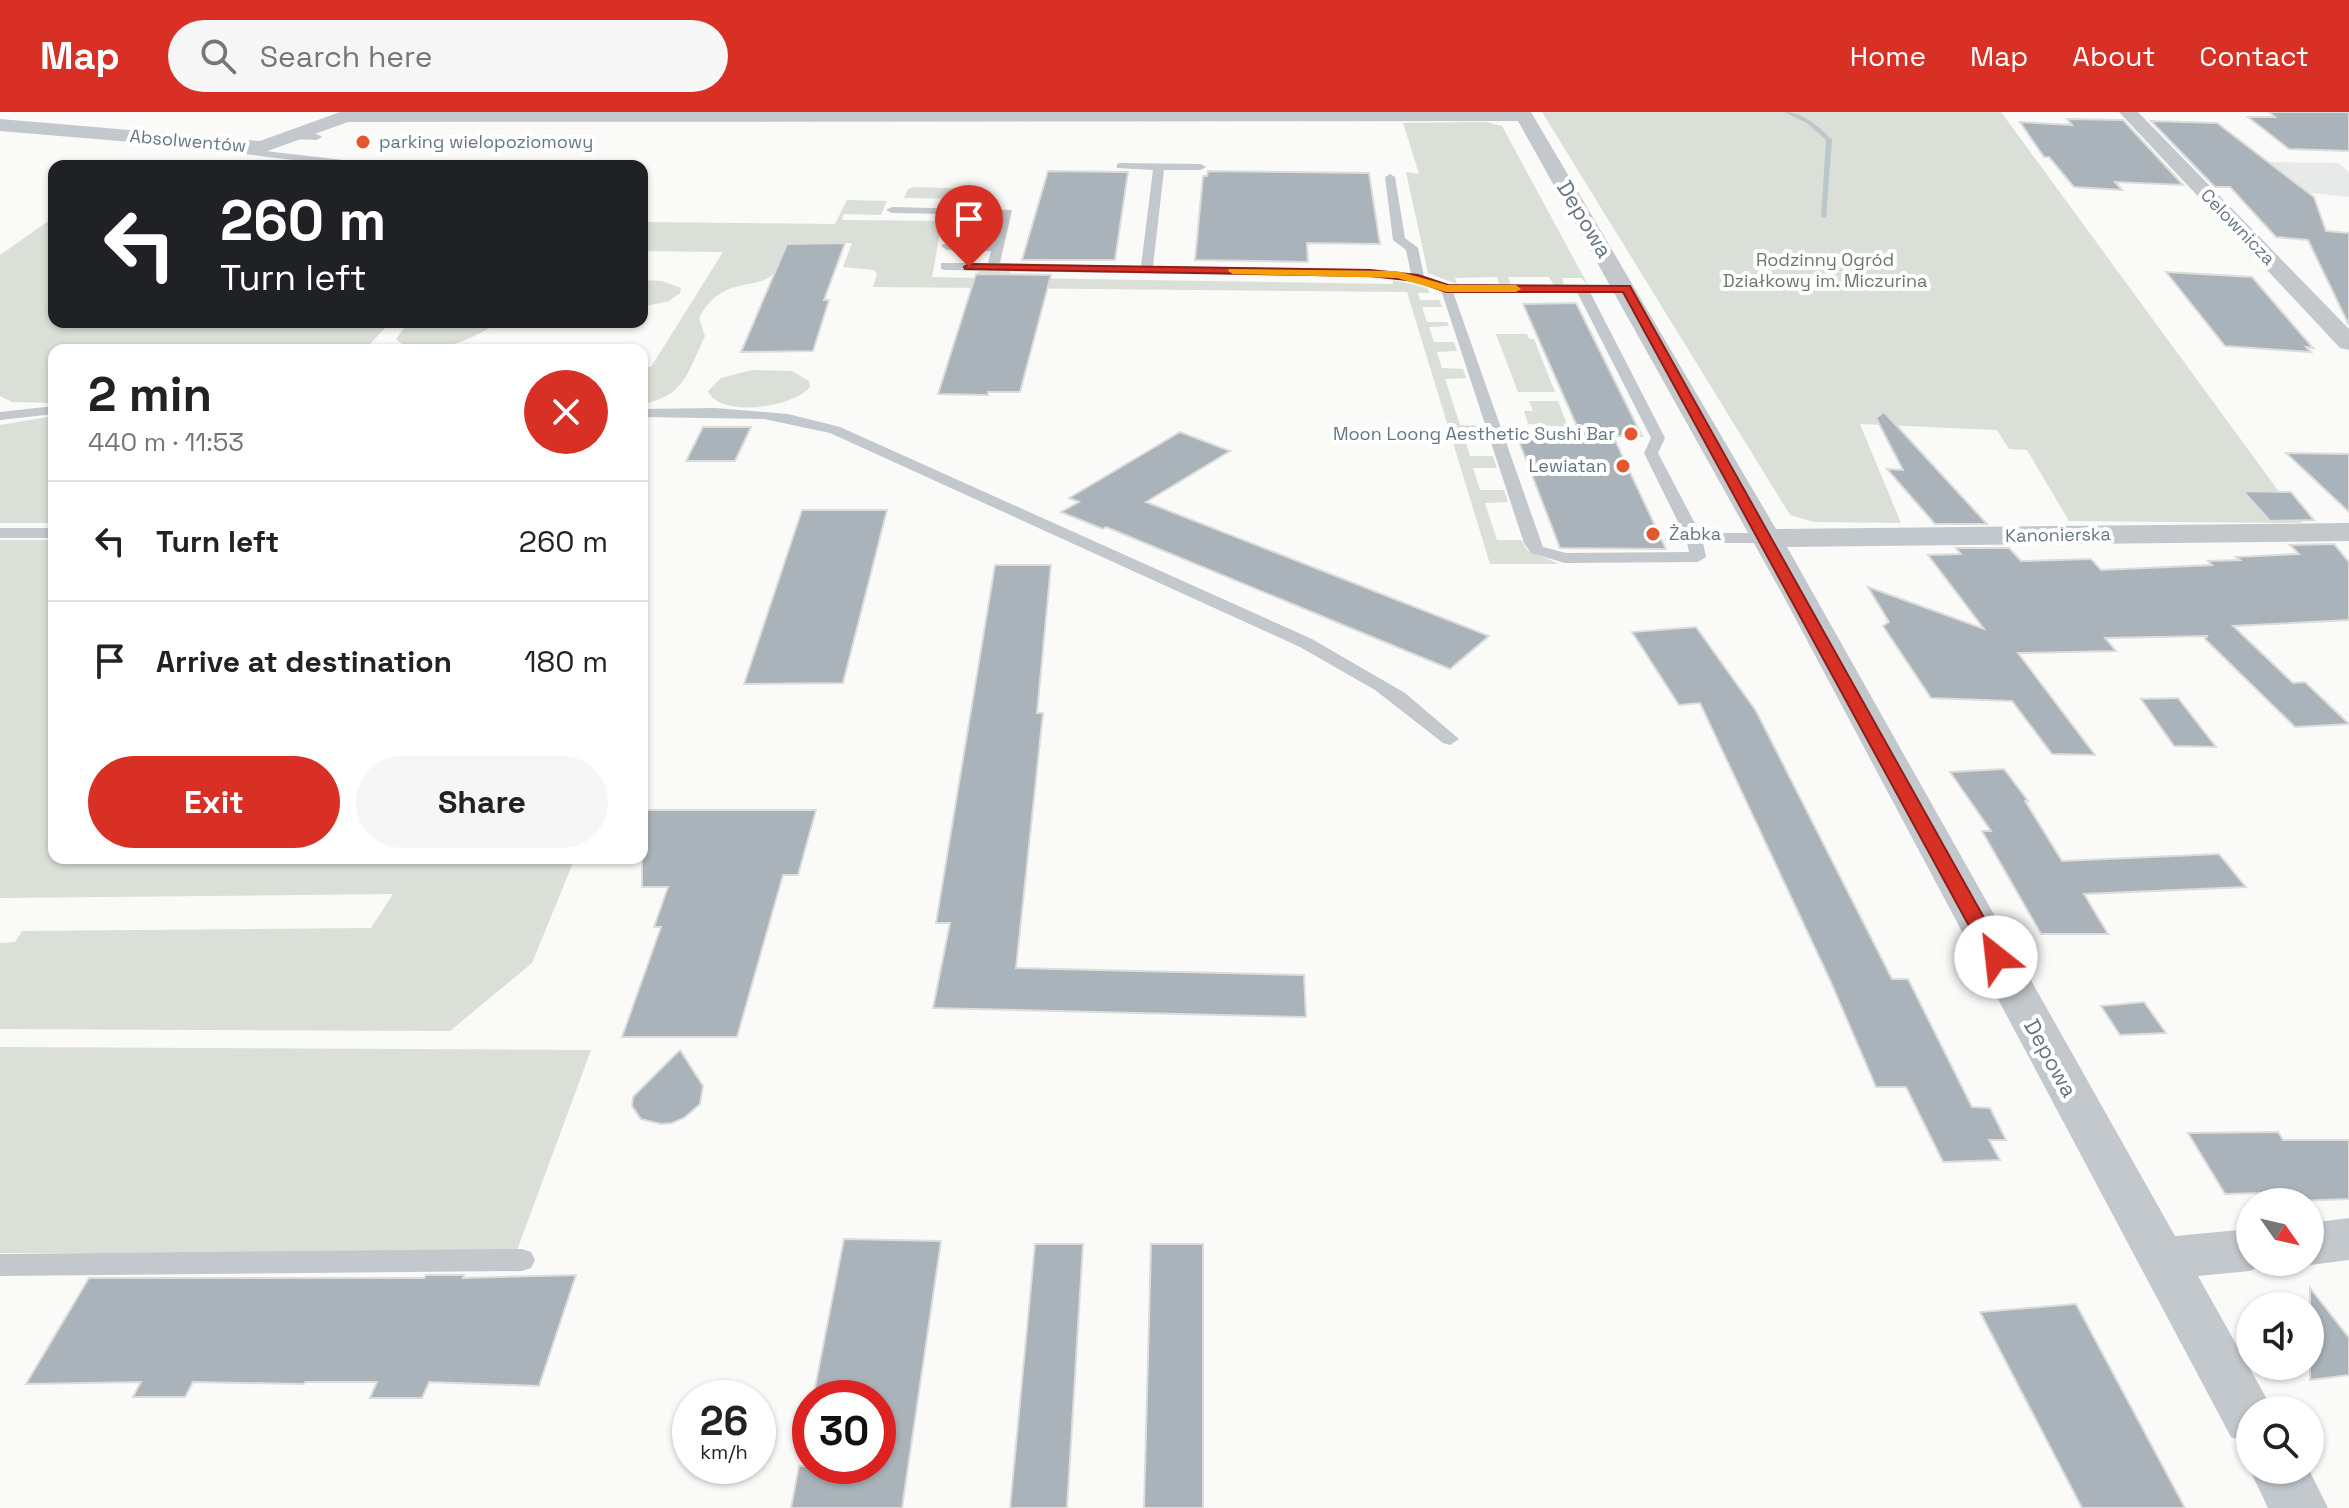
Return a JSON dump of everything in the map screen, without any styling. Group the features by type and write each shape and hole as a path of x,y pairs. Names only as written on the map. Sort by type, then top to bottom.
{"street":[{"name":"Celownicza","path":"2128,112 2349,343"},
{"name":"Absolwentów","path":"0,125 255,150 346,116 1523,114"},
{"name":"Depowa","path":"1523,114 1626,288 1766,538 2237,1396"},
{"name":"Kanonierska","path":"1766,538 2349,532"},
{"path":"2324,1242 2349,1239"},
{"path":"2161,1259 2236,1251"},
{"path":"2286,1484 2299,1508"}],"lane":[{"path":"292,136 317,137"},
{"path":"232,158 255,150 327,160"},
{"path":"1121,166 1201,167"},
{"path":"1146,270 1159,167"},
{"path":"1390,177 1399,240 1412,248 1418,278"},
{"path":"892,210 1008,212 993,267"},
{"path":"951,227 1003,229"},
{"path":"947,246 998,248"},
{"path":"945,266 1370,273 1418,278 1446,288 1626,288"},
{"path":"1446,288 1527,529 1537,550 1565,558 1698,557 1694,538 1651,453 1658,438 1582,289"},
{"path":"0,416 48,411"},
{"path":"648,413 762,414 804,419 835,430 1306,643 1370,676 1414,706 1450,739"},
{"path":"0,533 48,533"},
{"path":"1694,538 1766,538"},
{"path":"0,1265 522,1260"}],"shaded area":[{"path":"2190,161 2338,163 2349,172 2349,197 2209,182"}],"green space":[{"name":"Rodzinny Ogród Działkowy im. Miczurina","path":"1542,112 2001,112 2302,523 2069,521 2027,450 2009,449 1997,430 1860,424 1901,523 1814,522 1790,515"},
{"path":"1486,122 1502,126 1588,285 1581,278 1562,278 1564,285 1554,285 1549,277 1508,277 1511,285 1500,285 1497,277 1455,278 1457,284 1428,273 1406,172 1419,174 1403,123"},
{"path":"908,189 976,189 972,199 904,198"},
{"path":"847,200 887,201 881,215 844,214 842,220 942,221 932,277 976,278 978,271 1010,271 1008,278 1393,284 1393,280 1427,288 1430,293 1418,293 1420,300 1439,300 1442,307 1422,307 1427,322 1447,322 1449,326 1429,327 1434,342 1454,342 1457,351 1437,352 1442,368 1463,369 1466,378 1445,379 1460,425 1482,426 1485,436 1464,436 1470,456 1493,456 1497,468 1473,468 1480,490 1504,490 1508,502 1485,503 1497,540 1521,540 1527,550 1559,564 1490,564 1407,292 873,287 877,274 874,270 843,267 852,243 787,244 776,270 768,278 729,289 708,304 699,318 705,336 689,371 676,389 648,403 648,367 651,367 723,252 648,251 648,222 835,224"},
{"path":"48,221 48,328 385,328 370,344 48,344 48,403 12,402 0,396 0,255"},
{"path":"648,280 662,281 681,288 680,293 669,301 648,306"},
{"path":"404,328 488,328 454,344 404,344 396,339"},
{"path":"1496,334 1527,334 1529,339 1534,339 1555,392 1518,392"},
{"path":"752,370 792,371 809,381 810,387 789,400 758,407 727,405 715,400 708,391 721,378"},
{"path":"1529,401 1558,401 1568,427 1528,424 1524,411 1533,411"},
{"path":"48,417 48,523 0,523 0,425"},
{"path":"0,540 48,540 48,864 573,864 532,963 450,1031 0,1029 0,943 15,942 22,931 371,928 393,894 0,898"},
{"path":"0,1047 591,1050 516,1253 0,1253"}],"building":[{"path":"2269,112 2349,112 2349,151 2289,149 2248,117 2275,117"},
{"path":"2067,119 2123,120 2183,185 2115,182 2122,190 2074,187 2049,157 2044,157 2020,122 2072,125"},
{"path":"2151,121 2217,123 2314,197 2326,231 2349,233 2349,325 2308,240 2276,237 2230,187 2215,187"},
{"path":"1048,171 1128,172 1115,260 1022,260"},
{"path":"1208,171 1369,173 1380,244 1307,243 1308,262 1195,260 1203,176 1207,176"},
{"path":"845,243 824,300 829,300 813,351 741,352 787,244"},
{"path":"2166,272 2252,277 2313,348 2306,347 2311,352 2225,346"},
{"path":"976,274 1051,275 1020,392 938,394"},
{"path":"1576,303 1642,436 1613,436 1666,549 1560,548 1515,431 1579,431 1523,304"},
{"path":"1884,412 1987,524 1935,524 1887,469 1903,470 1876,418"},
{"path":"703,427 751,427 735,461 686,461"},
{"path":"1180,432 1230,451 1146,502 1489,636 1450,669 1106,527 1103,529 1061,512 1079,502 1069,498"},
{"path":"2286,453 2349,454 2349,512"},
{"path":"2243,491 2291,492 2314,520 2270,521"},
{"path":"802,510 887,510 843,683 744,684"},
{"path":"2334,544 2349,562 2349,620 2233,626 2293,683 2305,682 2349,724 2295,727 2205,639 2207,636 2105,638 2116,651 2018,653 2095,755 2052,754 2012,701 1931,698 1883,626 1889,622 1868,587 1984,629 1928,555 1961,554 1956,548 2009,548 2021,561 2091,559 2101,570 2212,565 2208,561 2299,554 2290,545"},
{"path":"995,565 1051,565 1037,713 1043,713 1016,968 1304,975 1306,1017 933,1008 950,923 936,923"},
{"path":"1696,627 1756,711 1892,979 1908,979 1972,1107 1990,1108 2006,1140 1989,1140 2000,1160 1943,1162 1906,1087 1876,1087 1830,980 1700,703 1679,705 1632,632"},
{"path":"2178,698 2216,747 2174,746 2141,699"},
{"path":"2004,769 2028,801 2025,801 2062,861 2219,854 2246,887 2084,894 2108,934 2041,934 1982,831 1991,831 1950,772"},
{"path":"648,810 816,810 798,875 783,875 737,1037 622,1037 661,927 654,927 668,887 642,887 642,864 648,864"},
{"path":"2144,1002 2166,1033 2120,1035 2101,1006"},
{"path":"680,1050 703,1086 700,1104 684,1118 672,1123 641,1119 632,1106 633,1097"},
{"path":"2278,1132 2283,1140 2349,1140 2349,1199 2324,1200 2324,1188 2236,1188 2236,1194 2225,1194 2188,1133"},
{"path":"844,1239 941,1241 902,1508 791,1508 796,1484 896,1484 896,1380 817,1380"},
{"path":"1035,1244 1083,1244 1067,1508 1010,1508"},
{"path":"1151,1244 1203,1244 1203,1508 1144,1508"},
{"path":"426,1275 464,1275 463,1278 576,1275 539,1386 429,1382 422,1398 370,1398 377,1382 193,1382 185,1397 133,1397 141,1382 26,1384 89,1278 424,1278"},
{"path":"2076,1304 2185,1508 2082,1508 1980,1312"},
{"path":"2324,1306 2349,1338 2349,1375 2324,1378"}],"waterway":[{"path":"1787,112 1809,122 1829,140 1824,217"}],"slow traffic":[{"path":"1233,271 1397,274 1446,288 1516,289"}],"place":[{"name":"parking wielopoziomowy","path":"363,142"},
{"name":"Moon Loong Aesthetic Sushi Bar","path":"1631,434"},
{"name":"Lewiatan","path":"1623,466"},
{"name":"Żabka","path":"1653,534"}],"route":[{"path":"969,267 1370,273 1418,278 1446,288 1626,288 1996,957"}]}
